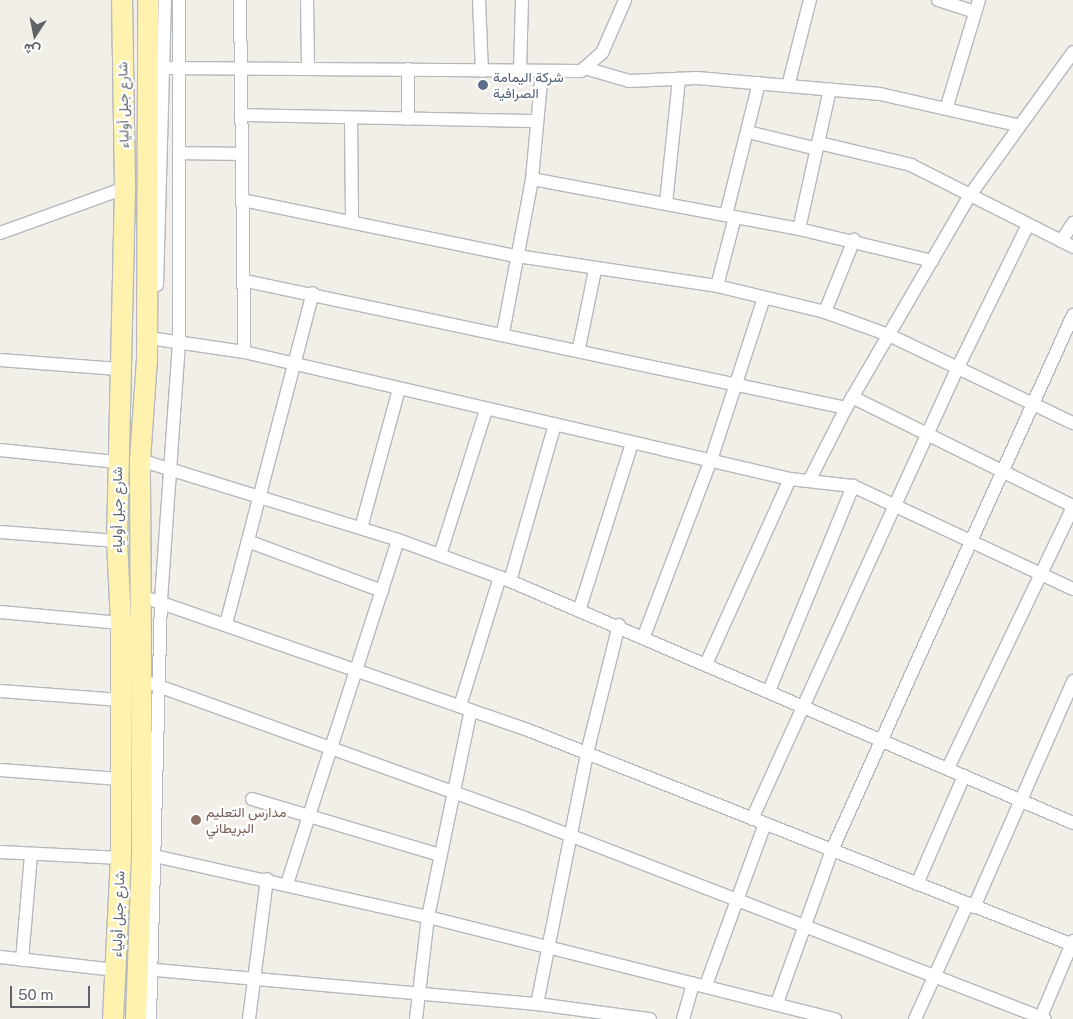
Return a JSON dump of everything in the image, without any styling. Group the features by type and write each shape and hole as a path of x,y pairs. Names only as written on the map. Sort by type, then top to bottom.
{"main road":[{"name":"شارع جبل أولياء","path":"113,1019 121,858 122,623 117,541 117,462 124,188 122,0"},
{"name":"شارع جبل أولياء","path":"136,1019 146,969 150,855 151,598 140,460 147,366 148,0"}],"street":[{"path":"147,366 156,339 165,0"},
{"path":"150,683 333,747 736,901 936,974 1042,1018 1073,943 971,906 587,753 465,708 151,598 168,467 179,341 179,0"},
{"path":"240,0 241,154 246,281 244,352"},
{"path":"307,0 308,66"},
{"path":"479,0 482,71"},
{"path":"520,71 522,0"},
{"path":"588,69 602,53 625,0"},
{"path":"788,86 810,0"},
{"path":"938,0 977,6 947,106"},
{"path":"809,481 849,402 970,196 1017,125 1073,52"},
{"path":"164,68 308,66 542,72 588,69 629,81 679,79 830,89 947,106 1017,125"},
{"path":"408,69 408,119"},
{"path":"503,333 532,179 542,72"},
{"path":"666,203 679,79"},
{"path":"717,286 758,83"},
{"path":"799,229 830,89"},
{"path":"241,115 537,121"},
{"path":"350,118 352,219"},
{"path":"748,132 905,163 1067,244 1073,223"},
{"path":"179,153 241,154"},
{"path":"532,179 854,240 932,260"},
{"path":"0,233 124,188"},
{"path":"243,200 352,219 517,256 595,270 717,286 825,312 889,335 1073,423"},
{"path":"752,819 958,367 1028,225"},
{"path":"825,312 854,240"},
{"path":"579,348 595,270"},
{"path":"246,281 579,348 737,383 849,402 928,434 1073,506 948,768"},
{"path":"226,624 250,542 312,294"},
{"path":"644,636 710,460 764,298"},
{"path":"778,1003 832,850 968,541 1073,315"},
{"path":"156,339 244,352 486,410 555,424 632,444 790,479 853,486 968,541 1073,588"},
{"path":"0,360 118,369"},
{"path":"361,528 399,389"},
{"path":"440,555 486,410"},
{"path":"416,1019 416,996 428,917 452,793 465,708 555,424"},
{"path":"580,608 632,444"},
{"path":"0,450 117,462"},
{"path":"140,460 168,467 398,540 580,608 1073,823"},
{"path":"706,664 790,479"},
{"path":"769,691 853,486"},
{"path":"0,532 117,541"},
{"path":"287,884 358,670 398,540"},
{"path":"250,542 382,591"},
{"path":"0,612 122,623"},
{"path":"537,1004 569,836 587,753 619,625"},
{"path":"915,1019 971,906 1073,681"},
{"path":"0,691 121,700"},
{"path":"0,770 120,779"},
{"path":"917,884 964,776"},
{"path":"252,799 440,855"},
{"path":"683,1019 736,901 765,824"},
{"path":"0,852 121,858"},
{"path":"22,960 31,855"},
{"path":"150,855 267,879 428,917 778,1003 835,1019"},
{"path":"249,1019 267,879"},
{"path":"0,957 116,970"},
{"path":"150,1019 146,969 416,996 537,1004 650,1019"}],"place":[{"name":"شركة اليمامة الصرافية","path":"483,85"},
{"name":"مدارس التعليم البريطاني","path":"196,820"}]}
